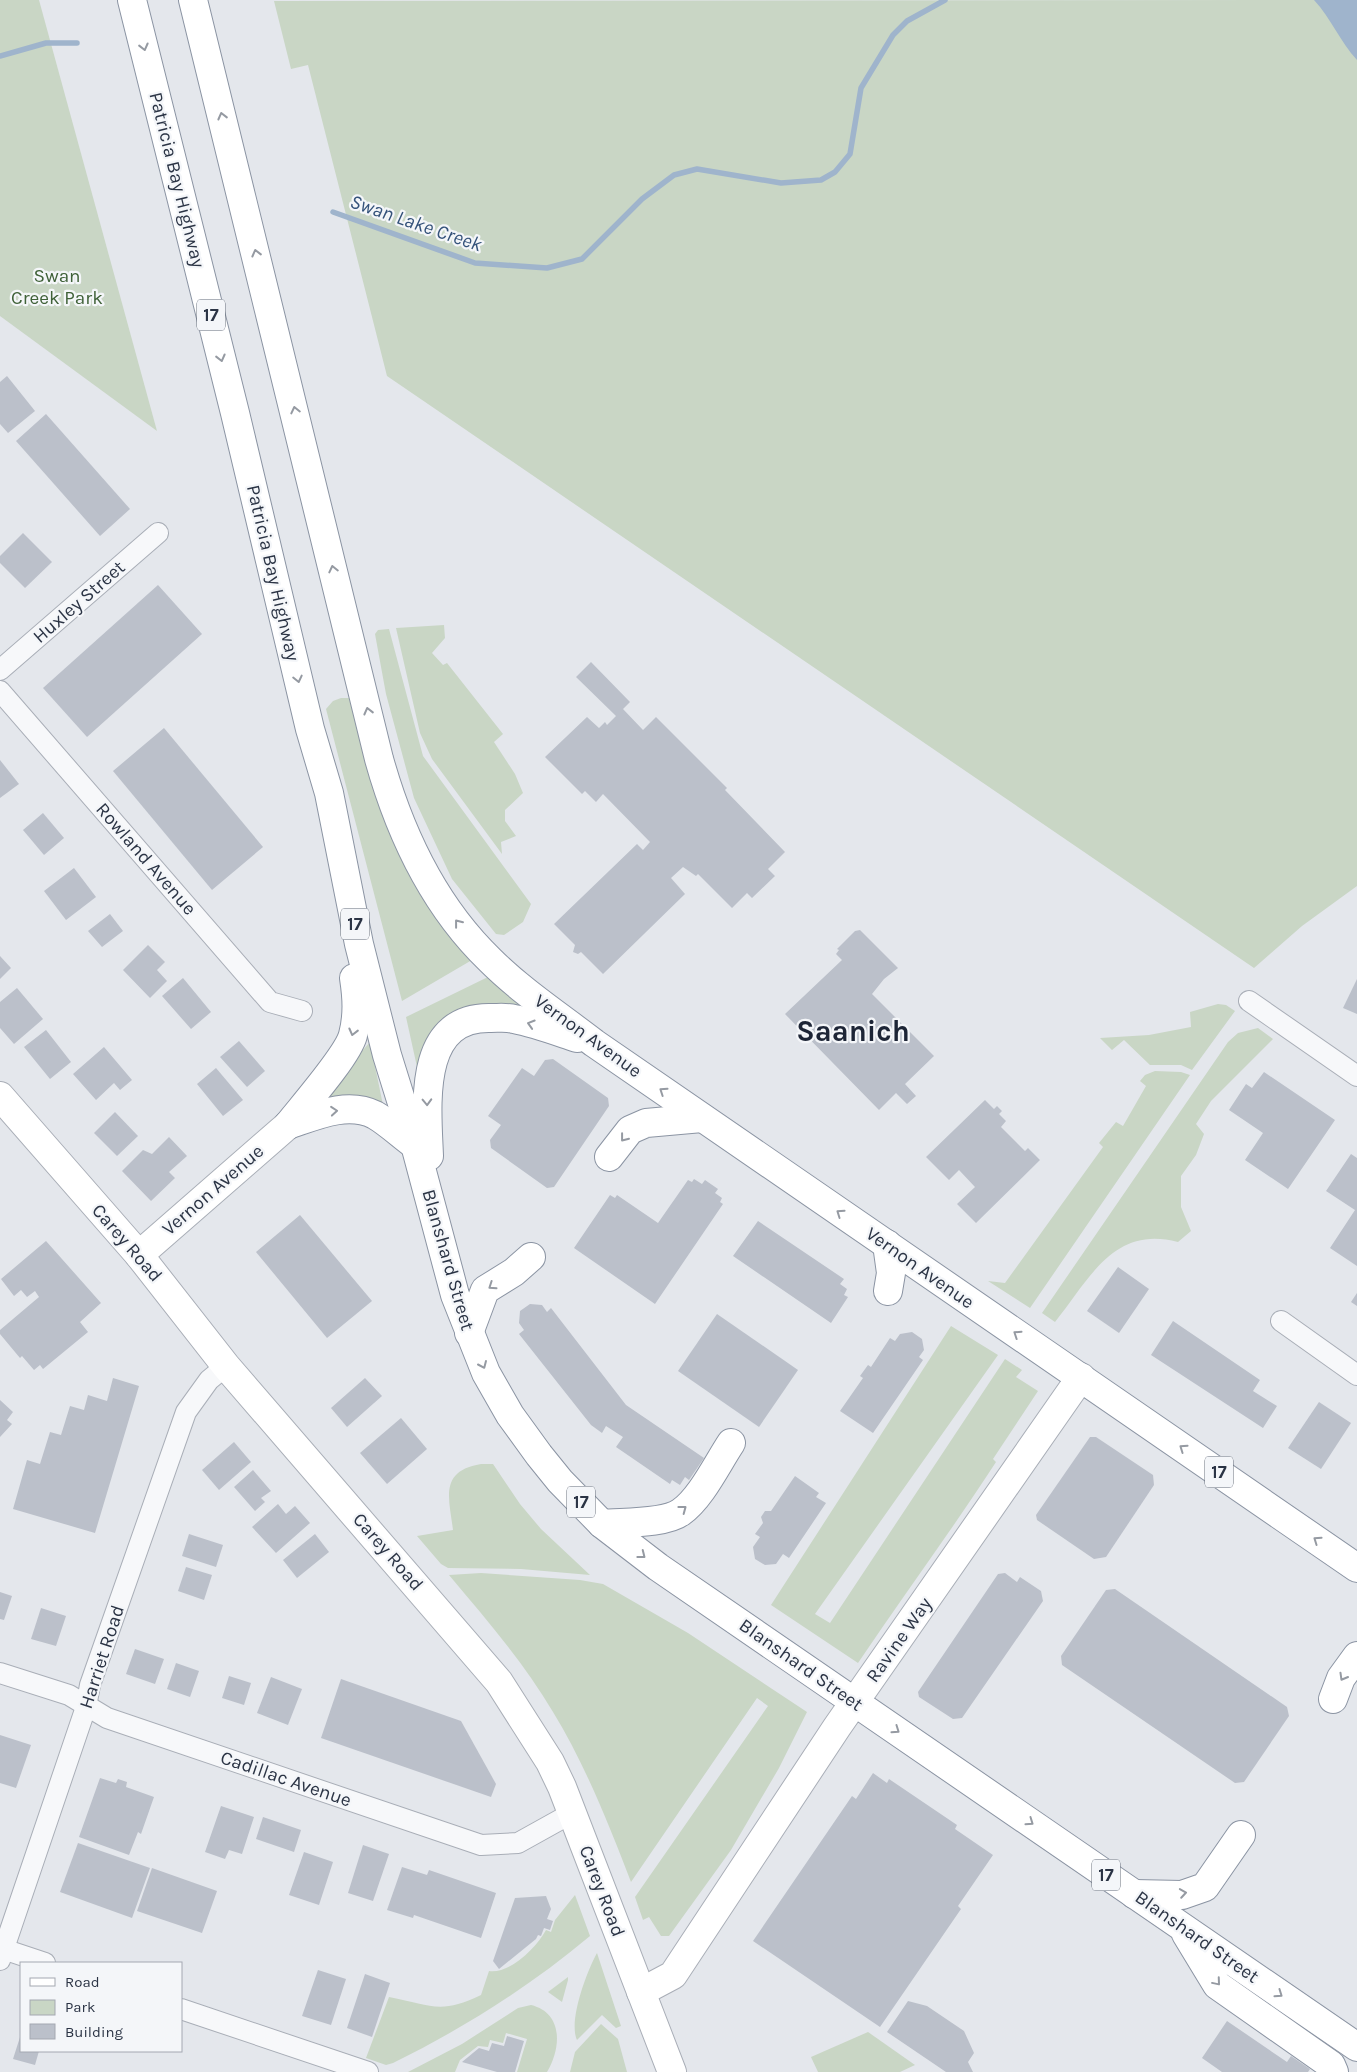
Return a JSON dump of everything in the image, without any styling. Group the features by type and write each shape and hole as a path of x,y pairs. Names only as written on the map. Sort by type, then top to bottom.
{"main road":[{"name":"Patricia Bay Highway","path":"132,0 235,413 310,729 329,793 359,944 387,1054 415,1146"},
{"name":"Vernon Avenue","path":"193,0 379,759 399,822 417,862 441,900 490,960 594,1043 1357,1568"},
{"path":"288,1125 353,1037 358,1006 329,793"},
{"path":"431,1203 427,1092 435,1051 451,1028 475,1017 513,1018 594,1043"},
{"name":"Carey Road","path":"0,1096 139,1255 226,1366 499,1682 550,1762 572,1812 672,2072"},
{"path":"288,1125 329,1110 356,1110 374,1115 415,1146"},
{"path":"608,1157 630,1130 646,1123 702,1118"},
{"name":"Vernon Avenue","path":"139,1255 288,1125"},
{"name":"Blanshard Street","path":"415,1146 450,1277 469,1334 486,1373 510,1415 560,1481 602,1524 658,1567 1357,2047"},
{"path":"887,1244 891,1273 888,1291"},
{"path":"469,1334 485,1290 514,1272 531,1257"},
{"name":"Ravine Way","path":"637,1982 673,1976 855,1703 1081,1377"},
{"path":"602,1524 666,1518 681,1512 693,1501 731,1443"},
{"path":"1333,1699 1341,1678 1357,1656"},
{"path":"1134,1894 1182,1895 1205,1887 1241,1835"},
{"path":"1181,1927 1217,1985 1331,2065 1334,2072"}],"street":[{"name":"Huxley Street","path":"0,670 158,533"},
{"name":"Rowland Avenue","path":"0,691 270,1002 302,1011"},
{"path":"1250,1001 1357,1076"},
{"path":"1281,1321 1357,1375"},
{"name":"Harriet Road","path":"1,1953 86,1706 90,1685 186,1412 209,1380 226,1366"},
{"name":"Cadillac Avenue","path":"0,1673 69,1695 106,1718 481,1845 518,1843 572,1812"},
{"path":"1,1953 40,1962"},
{"path":"182,2009 368,2072"}],"green space":[{"name":"Swan Creek Park","path":"0,0 39,0 157,431 0,316"},
{"path":"1357,0 1357,886 1302,926 1254,968 387,376 308,65 291,69 274,1"},
{"path":"444,625 445,638 432,653 443,665 447,663 503,734 494,742 515,774 523,793 505,810 505,821 516,836 501,842 502,854 432,759 420,733 396,628"},
{"path":"389,629 423,756 531,904 523,922 504,935 496,934 452,879 414,798 386,694 375,634 378,630"},
{"path":"349,698 385,814 398,850 412,880 429,909 472,960 402,1001 326,709 333,701"},
{"path":"490,976 528,1010 487,1007 421,1085 406,1017"},
{"path":"1218,1004 1226,1005 1235,1011 1192,1070 1181,1065 1150,1065 1124,1040 1112,1050 1100,1038 1149,1035 1191,1027 1190,1012"},
{"path":"1258,1028 1273,1039 1211,1101 1196,1124 1204,1134 1196,1155 1181,1176 1181,1207 1191,1231 1178,1242 1156,1239 1137,1241 1120,1248 1092,1273 1055,1322 1042,1313 1228,1042 1238,1033"},
{"path":"370,1042 383,1105 367,1098 352,1096 319,1100"},
{"path":"1155,1071 1181,1072 1190,1075 1030,1308 988,1281 1005,1283 1103,1147 1099,1143 1116,1122 1123,1126 1146,1086 1140,1081 1145,1075"},
{"path":"951,1326 998,1355 815,1614 830,1623 1005,1359 1022,1370 1016,1377 1038,1391 993,1459 996,1462 858,1663 771,1605"},
{"path":"481,1464 493,1464 520,1504 541,1529 590,1575 521,1569 448,1568 441,1564 417,1536 453,1530 449,1497 453,1480 458,1473"},
{"path":"481,1573 580,1580 603,1584 688,1633 807,1712 779,1768 731,1850 669,1936 661,1936 649,1917 643,1920 635,1897 768,1706 757,1698 631,1882 586,1773 553,1712 517,1659 449,1575"},
{"path":"575,1895 590,1936 567,1955 520,1989 470,2021 419,2050 386,2065 366,2058 389,1997 445,2007 481,1995 489,1971 497,1971 514,1964 529,1952 546,1930 551,1932 555,1920"},
{"path":"597,1953 621,2026 616,2028 602,2015 577,2040 575,2021 577,2009 584,1983"},
{"path":"568,1977 568,1980 562,2002 548,1992"},
{"path":"531,2005 542,2009 549,2016 557,2033 555,2053 547,2072 517,2072 527,2039 506,2033 503,2043 490,2040 488,2047 478,2046 460,2060 455,2072 408,2072 462,2044 518,2008"},
{"path":"601,2024 618,2039 627,2072 570,2072 575,2052"},
{"path":"868,2032 915,2065 900,2072 818,2072 811,2057"}],"water":[{"path":"1314,0 1357,0 1357,60 1345,46 1326,14"}],"building":[{"path":"7,376 35,411 8,433 0,424 0,382"},
{"path":"46,414 130,509 100,536 16,441"},
{"path":"23,533 52,562 25,588 0,563 0,556"},
{"path":"158,585 202,634 87,737 43,688"},
{"path":"591,662 630,702 623,709 643,730 656,717 727,788 725,790 785,852 768,869 775,876 752,898 747,893 732,908 698,874 696,876 683,867 671,878 685,894 603,974 581,952 578,954 573,952 575,945 554,924 637,844 643,850 650,842 603,794 596,802 585,791 582,794 545,757 587,717 599,728 605,722 607,725 616,716 576,677"},
{"path":"164,728 263,847 212,890 113,771"},
{"path":"0,760 19,784 0,798"},
{"path":"43,813 64,838 44,855 23,830"},
{"path":"74,868 96,897 66,920 44,891"},
{"path":"110,914 123,931 102,947 88,931"},
{"path":"860,930 898,968 884,979 872,994 934,1056 905,1084 916,1096 907,1104 896,1093 879,1110 785,1014 842,960 836,954 839,950 837,949 855,931"},
{"path":"148,945 165,962 157,970 167,981 150,998 123,970"},
{"path":"0,956 11,968 0,979"},
{"path":"183,978 211,1012 191,1029 162,996"},
{"path":"1357,979 1357,1014 1343,1008"},
{"path":"17,988 43,1019 14,1044 0,1028 0,1002"},
{"path":"46,1030 71,1062 50,1079 24,1047"},
{"path":"239,1041 265,1071 247,1087 220,1057"},
{"path":"104,1047 132,1080 120,1090 114,1083 96,1100 73,1074"},
{"path":"553,1059 608,1098 609,1106 554,1187 547,1188 491,1148 490,1140 501,1125 488,1116 522,1068 534,1076 545,1060"},
{"path":"216,1068 243,1100 223,1116 197,1084"},
{"path":"1264,1072 1335,1120 1288,1189 1245,1160 1263,1133 1229,1110 1246,1084 1252,1088"},
{"path":"985,1100 994,1109 997,1106 1002,1111 999,1114 1006,1121 1001,1127 1025,1151 1028,1148 1040,1160 976,1223 957,1204 975,1187 959,1170 949,1180 926,1157"},
{"path":"115,1112 138,1136 117,1156 94,1133"},
{"path":"169,1137 187,1156 169,1172 175,1178 151,1201 122,1171 143,1150 152,1154"},
{"path":"1351,1154 1357,1158 1357,1266 1330,1248 1355,1210 1326,1191"},
{"path":"694,1179 702,1184 705,1180 718,1189 715,1193 722,1198 720,1202 723,1204 655,1304 574,1248 610,1195 615,1198 617,1195 658,1223 688,1180 692,1182"},
{"path":"300,1215 372,1301 327,1338 256,1252"},
{"path":"758,1221 844,1279 840,1284 847,1289 844,1295 848,1297 831,1323 733,1256"},
{"path":"46,1241 101,1303 80,1322 88,1332 43,1369 40,1365 34,1370 22,1356 20,1358 0,1334 0,1330 39,1297 35,1291 27,1297 21,1290 14,1296 1,1279"},
{"path":"1118,1267 1149,1289 1119,1333 1087,1311"},
{"path":"1357,1293 1357,1306 1351,1302"},
{"path":"530,1304 542,1305 547,1312 551,1308 626,1405 704,1458 689,1480 685,1477 680,1485 672,1480 670,1484 616,1447 623,1437 606,1426 602,1433 591,1425 519,1334 524,1330 519,1323 520,1311"},
{"path":"717,1314 798,1370 759,1427 678,1371"},
{"path":"1173,1321 1260,1380 1253,1391 1277,1406 1263,1428 1151,1355"},
{"path":"912,1332 922,1339 924,1350 919,1357 923,1360 873,1433 840,1411 863,1378 860,1376 868,1365 871,1367 890,1338 895,1341 900,1334"},
{"path":"113,1378 139,1386 95,1533 13,1509 27,1460 40,1464 50,1432 61,1435 70,1406 84,1410 88,1395 107,1401"},
{"path":"365,1378 382,1396 347,1427 331,1408"},
{"path":"0,1400 13,1412 7,1420 12,1424 0,1437"},
{"path":"1319,1402 1351,1423 1321,1469 1288,1448"},
{"path":"401,1418 427,1449 387,1484 360,1453"},
{"path":"1090,1437 1096,1437 1153,1475 1154,1485 1106,1557 1094,1559 1037,1520 1036,1515"},
{"path":"234,1442 251,1462 219,1490 202,1470"},
{"path":"253,1470 271,1491 261,1498 265,1502 255,1511 234,1487"},
{"path":"795,1476 819,1493 816,1497 826,1503 789,1558 783,1554 776,1564 765,1565 755,1559 753,1547 760,1537 755,1534 763,1523 761,1517 765,1511 771,1511"},
{"path":"278,1504 286,1514 295,1506 310,1523 276,1553 252,1527"},
{"path":"189,1534 223,1545 216,1567 182,1556"},
{"path":"315,1534 329,1552 297,1578 283,1560"},
{"path":"186,1567 212,1575 204,1600 178,1591"},
{"path":"1005,1573 1017,1582 1020,1577 1041,1591 1043,1601 962,1718 953,1719 919,1697 918,1692 998,1574"},
{"path":"1115,1589 1287,1707 1289,1716 1244,1782 1235,1783 1062,1665 1061,1656 1106,1590"},
{"path":"0,1592 12,1596 4,1620 0,1619"},
{"path":"41,1608 66,1616 56,1646 31,1639"},
{"path":"135,1649 164,1659 155,1684 126,1674"},
{"path":"176,1663 199,1671 190,1697 167,1689"},
{"path":"229,1676 251,1683 244,1705 222,1698"},
{"path":"271,1677 302,1689 288,1725 257,1713"},
{"path":"341,1679 461,1721 496,1784 491,1797 321,1738"},
{"path":"0,1735 31,1745 16,1788 0,1783"},
{"path":"873,1773 887,1783 889,1779 957,1825 955,1829 993,1855 958,1906 961,1909 880,2027 753,1941 852,1796 856,1799"},
{"path":"100,1778 116,1783 118,1779 127,1782 126,1787 154,1797 141,1834 138,1832 129,1855 79,1837"},
{"path":"221,1806 254,1817 242,1854 229,1850 225,1859 205,1852"},
{"path":"263,1817 301,1830 294,1852 256,1839"},
{"path":"78,1843 150,1868 132,1918 60,1892"},
{"path":"363,1845 389,1854 373,1901 348,1893"},
{"path":"304,1852 333,1862 319,1905 289,1895"},
{"path":"402,1867 427,1875 429,1870 496,1893 481,1938 414,1915 413,1918 387,1910"},
{"path":"152,1868 217,1891 202,1933 137,1911"},
{"path":"546,1896 551,1909 547,1919 553,1921 550,1930 544,1928 541,1936 538,1935 536,1939 499,1969 493,1961 515,1898"},
{"path":"318,1970 346,1979 331,2025 302,2016"},
{"path":"365,1974 390,1983 372,2037 347,2028"},
{"path":"908,2001 927,2006 964,2031 974,2053 968,2062 973,2072 946,2072 887,2032"},
{"path":"1227,2021 1287,2062 1291,2056 1310,2069 1308,2072 1222,2072 1202,2058"},
{"path":"507,2036 524,2041 515,2072 497,2072 462,2062 479,2048 489,2051 492,2043 504,2046"},
{"path":"20,2037 20,2052 39,2052 35,2065 13,2059"}],"waterway":[{"name":"Swan Lake Creek","path":"333,212 475,263 547,268 582,259 642,199 674,175 697,169 781,183 821,180 835,172 850,154 861,88 893,35 907,21 945,0"},
{"name":"Swan Lake Creek","path":"0,56 46,43 77,43"}],"district":[{"name":"Saanich","path":"853,1031"}]}
